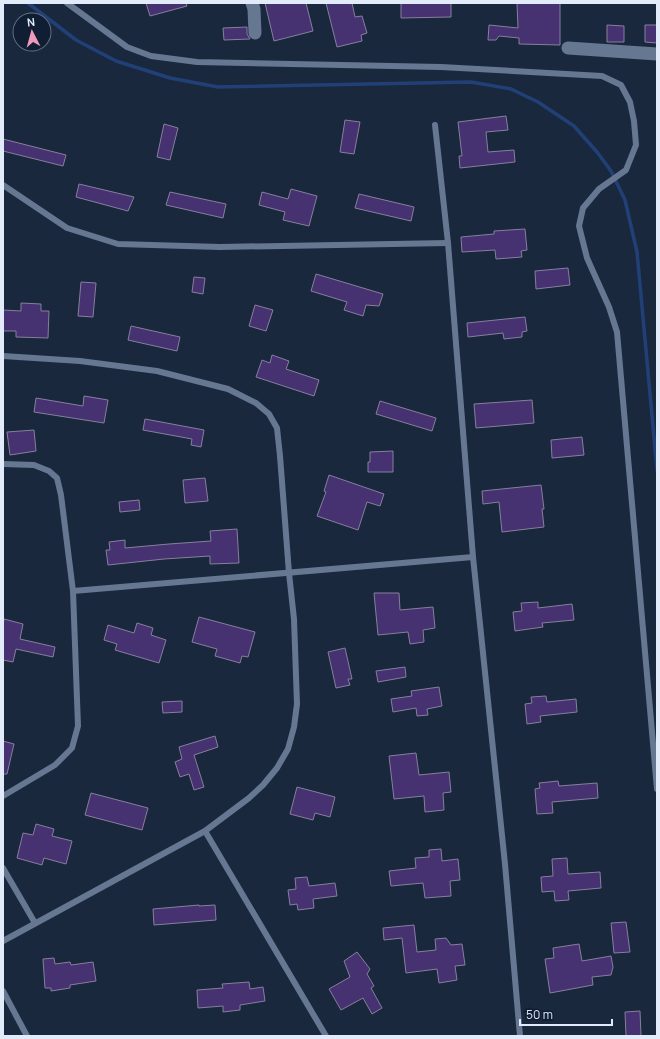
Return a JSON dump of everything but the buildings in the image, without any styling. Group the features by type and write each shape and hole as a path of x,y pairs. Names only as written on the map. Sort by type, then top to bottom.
{"street":[{"path":"252,3 254,9 255,33"},
{"path":"568,48 657,54"}],"lane":[{"path":"67,3 127,47 151,56 189,61 441,67 602,76 621,85 630,102 634,121 636,145 626,170 599,189 583,208 579,226 587,258 609,307 617,332 657,789"},
{"path":"435,125 448,243 473,557 506,864 520,1036"},
{"path":"3,185 67,228 118,244 220,247 448,243"},
{"path":"3,356 80,361 157,371 228,389 256,403 269,414 277,428 284,497 289,573 294,619 297,704 294,727 288,749 277,768 263,785 249,798 205,831 35,923 3,942"},
{"path":"3,464 34,465 49,471 57,478 61,495 73,591 78,726 72,748 55,765 3,796"},
{"path":"73,591 473,557"},
{"path":"205,831 326,1036"},
{"path":"3,868 35,923"},
{"path":"3,991 27,1036"}],"waterway":[{"path":"28,3 76,40 116,61 170,78 218,87 471,82 511,89 538,102 574,126 597,152 611,171 625,200 637,252 657,470"}]}
